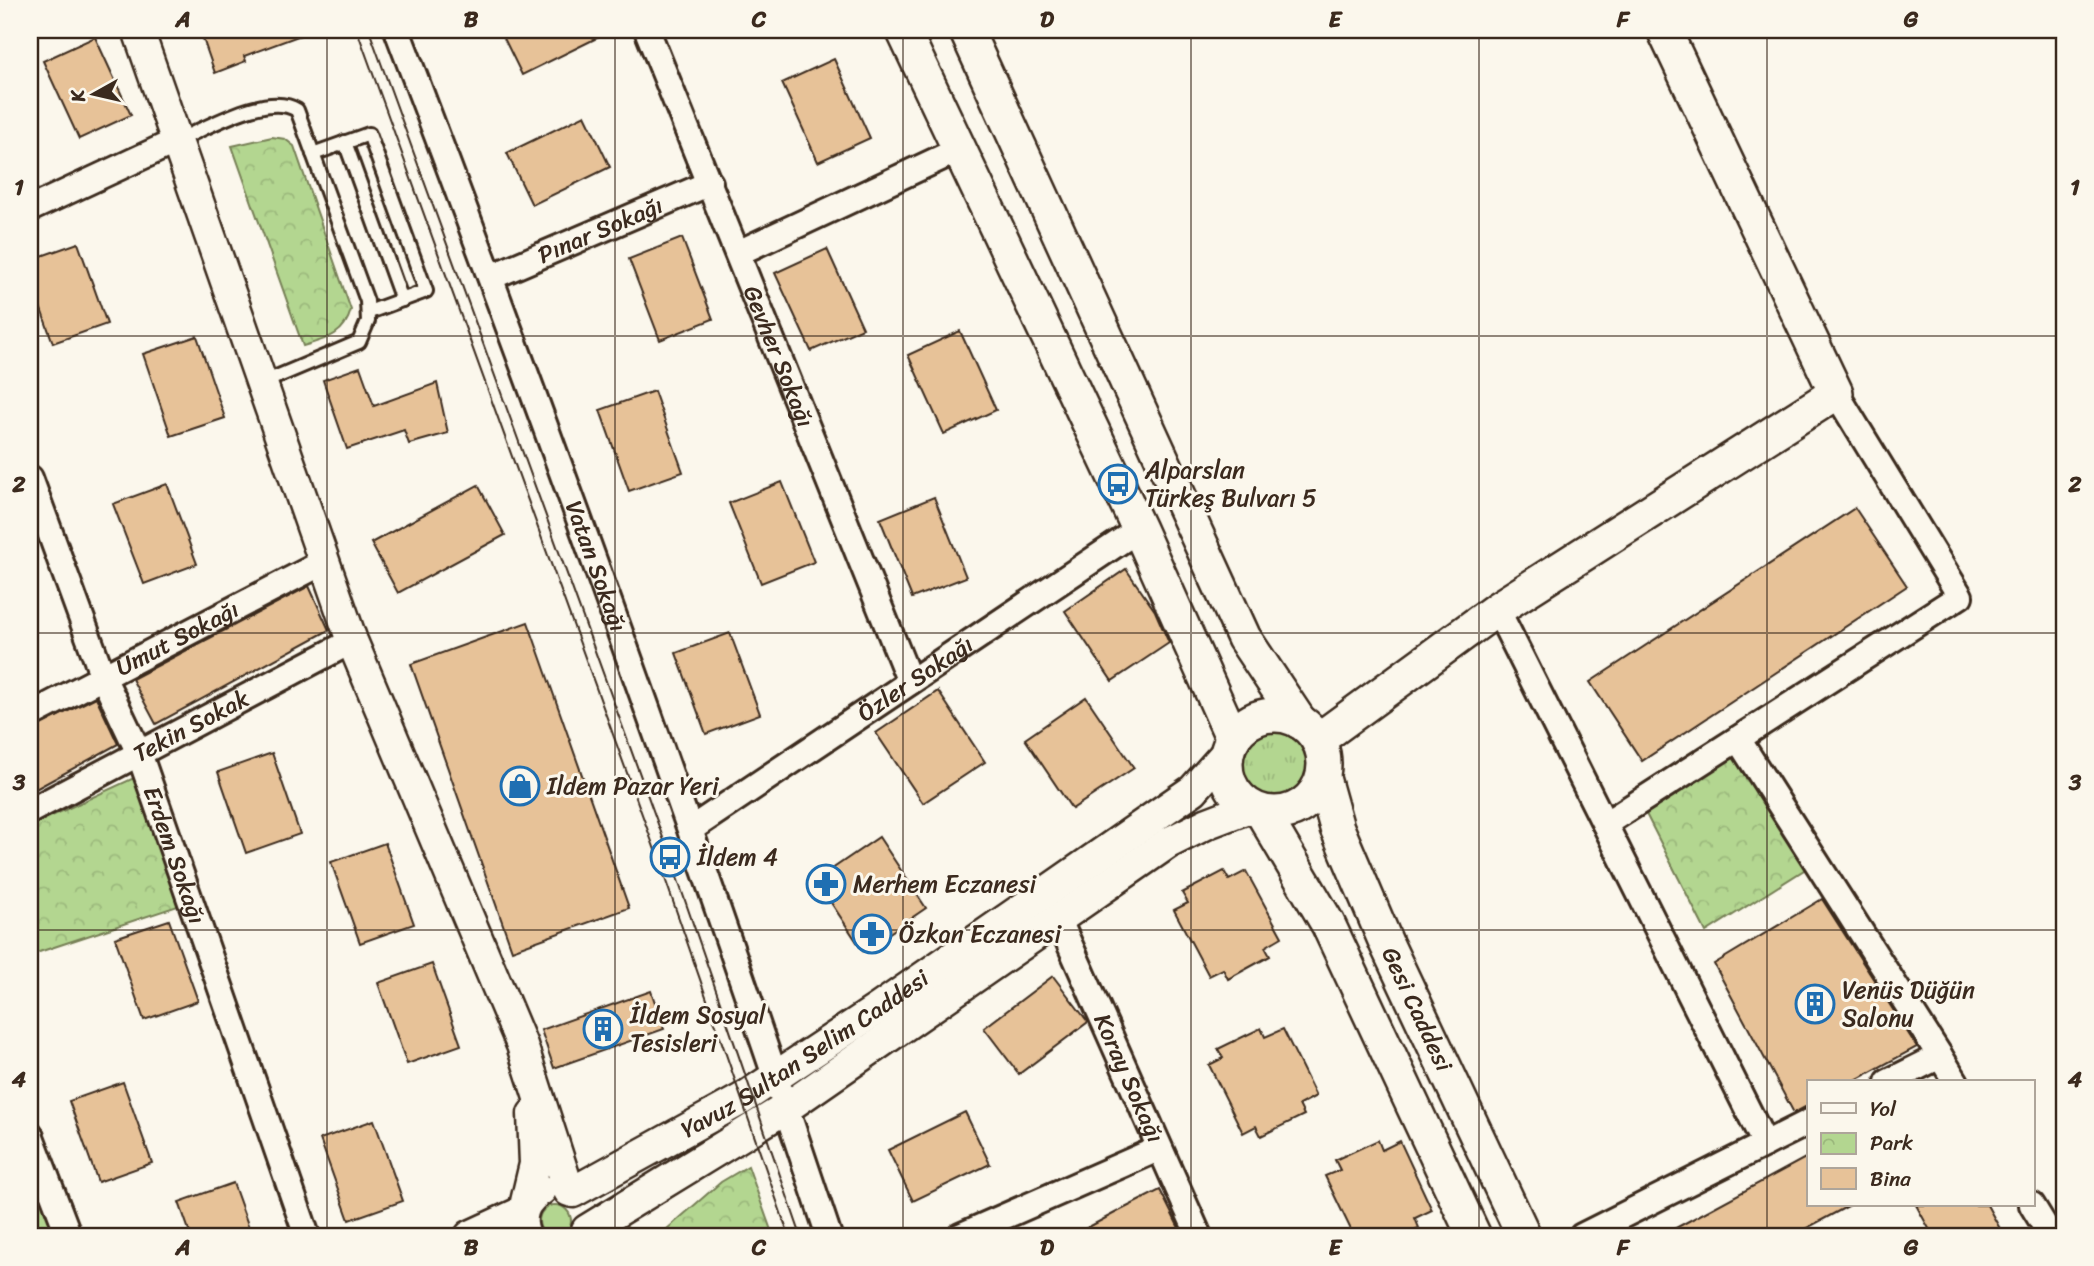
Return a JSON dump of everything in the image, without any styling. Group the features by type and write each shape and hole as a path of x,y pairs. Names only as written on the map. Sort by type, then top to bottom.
{"main road":[{"path":"904,30 1139,529 1230,745 1227,777 1232,788 1256,809 1275,814 1299,808 1310,800 1323,778 1323,752 1244,638 966,30"},
{"path":"1309,731 1836,393 1664,30"},
{"path":"1230,745 1251,721 1263,716 1289,717 1309,731"},
{"name":"Gesi Caddesi","path":"1323,778 1337,828 1387,945 1524,1236"},
{"name":"Gesi Caddesi","path":"1256,809 1328,924 1474,1236"}],"street":[{"path":"138,30 352,641 522,1045 571,1192 586,1209 586,1233"},
{"name":"Vatan Sokağı","path":"397,30 491,278 691,829 829,1236"},
{"name":"Gevher Sokağı","path":"647,30 910,682"},
{"path":"30,209 177,141"},
{"path":"738,253 960,149"},
{"name":"Pınar Sokağı","path":"491,278 710,183"},
{"path":"1605,824 1960,596 1836,393"},
{"name":"Erdem Sokağı","path":"30,478 103,677 139,753 307,1236"},
{"name":"Özler Sokağı","path":"691,829 1139,529"},
{"name":"Umut Sokağı","path":"30,715 324,562"},
{"path":"1497,609 1765,1144"},
{"name":"Tekin Sokak","path":"30,811 352,641"},
{"path":"1738,739 1955,1080"},
{"name":"Yavuz Sultan Selim Caddesi","path":"571,1192 714,1116 776,1077 1192,790 1230,745"},
{"name":"Yavuz Sultan Selim Caddesi","path":"586,1233 786,1108 1168,844 1208,823 1256,809"},
{"name":"Koray Sokağı","path":"1058,918 1158,1149 1199,1236"},
{"path":"522,1045 536,1128 535,1164 524,1217"},
{"path":"1892,1080 1940,1056"},
{"path":"1582,1236 1807,1123"},
{"path":"30,1134 69,1236"},
{"path":"960,1236 1158,1149"},
{"path":"470,1236 524,1217 542,1189 553,1187 571,1192"},
{"path":"2033,1206 2051,1236"}],"lane":[{"path":"177,141 275,103 297,110 369,312 359,342 261,383"},
{"path":"313,154 369,134 422,278 426,291 369,312"},
{"path":"345,142 402,300"}],"green space":[{"path":"272,137 285,139 294,146 351,310 339,331 303,346 232,146"},
{"path":"1275,729 1294,735 1304,745 1310,764 1304,783 1294,793 1275,799 1256,793 1246,783 1240,764 1246,745 1256,735"},
{"path":"1749,737 1823,858 1706,932 1643,808"},
{"path":"136,777 184,904 30,955 30,826"},
{"path":"30,1130 69,1236 30,1236"},
{"path":"748,1166 773,1236 659,1236 721,1182"},
{"path":"555,1205 566,1210 571,1221 566,1232 555,1237 544,1232 539,1221 544,1210"}],"building":[{"path":"200,30 309,32 244,56 246,61 215,73"},
{"path":"500,30 613,30 522,75"},
{"path":"95,37 131,115 79,139 43,61"},
{"path":"834,59 870,138 818,162 782,83"},
{"path":"585,115 610,167 532,205 507,153"},
{"path":"682,238 713,319 660,340 629,259"},
{"path":"78,243 107,324 53,343 30,278 30,260"},
{"path":"827,249 863,328 811,351 775,273"},
{"path":"960,331 996,410 944,434 908,355"},
{"path":"197,336 225,418 171,436 143,354"},
{"path":"360,367 374,406 437,383 448,433 409,444 404,430 347,449 323,380"},
{"path":"654,391 683,472 629,491 600,410"},
{"path":"782,482 814,562 761,583 729,503"},
{"path":"167,484 197,564 144,584 113,504"},
{"path":"478,485 505,535 398,593 371,543"},
{"path":"934,497 966,577 912,598 880,519"},
{"path":"1855,508 1907,586 1642,761 1590,682"},
{"path":"1126,569 1155,611 1169,643 1112,681 1065,611"},
{"path":"309,586 329,630 156,724 132,679"},
{"name":"Ildem Pazar Yeri","path":"528,622 629,908 512,950 411,664"},
{"path":"730,633 760,714 706,734 676,653"},
{"path":"938,691 985,762 923,803 876,733"},
{"path":"96,697 118,744 30,792 30,730"},
{"path":"1086,697 1134,768 1072,809 1025,739"},
{"path":"272,753 300,834 246,853 218,772"},
{"path":"879,837 926,908 863,951 816,880"},
{"path":"385,843 414,924 360,943 331,862"},
{"path":"1224,871 1229,880 1246,871 1282,937 1265,947 1270,956 1228,979 1223,969 1209,976 1174,910 1188,903 1182,893"},
{"name":"Venüs Düğün Salonu","path":"1822,899 1917,1047 1856,1080 1807,1080 1807,1106 1794,1113 1714,964"},
{"path":"169,920 198,1001 144,1020 115,938"},
{"path":"432,964 461,1045 407,1064 378,983"},
{"path":"1053,976 1088,1022 1019,1074 984,1028"},
{"name":"İldem Sosyal Tesisleri","path":"651,991 664,1029 554,1068 541,1030"},
{"path":"1261,1028 1265,1037 1283,1029 1316,1096 1299,1105 1304,1115 1261,1136 1256,1126 1243,1133 1209,1065 1223,1058 1218,1049"},
{"path":"123,1082 152,1163 98,1182 69,1101"},
{"path":"965,1112 990,1164 913,1201 888,1150"},
{"path":"374,1120 403,1201 349,1220 320,1139"},
{"path":"1378,1140 1382,1150 1400,1141 1432,1210 1415,1218 1419,1228 1402,1236 1354,1236 1325,1176 1340,1170 1335,1160"},
{"path":"1807,1157 1807,1206 1848,1206 1792,1236 1661,1236"},
{"path":"233,1183 252,1236 191,1236 179,1202"},
{"path":"1160,1190 1183,1236 1072,1236 1115,1213"},
{"path":"1917,1206 1988,1206 2004,1236 1933,1236"}],"tram line":[{"path":"357,30 659,861 789,1236"},
{"path":"369,30 670,857 801,1236"}],"place":[{"name":"Alparslan Türkeş Bulvarı 5","path":"1118,484"},
{"name":"Ildem Pazar Yeri","path":"520,786"},
{"name":"İldem 4","path":"670,857"},
{"name":"Merhem Eczanesi","path":"826,884"},
{"name":"Özkan Eczanesi","path":"872,934"},
{"name":"Venüs Düğün Salonu","path":"1815,1004"},
{"name":"İldem Sosyal Tesisleri","path":"603,1029"}]}
